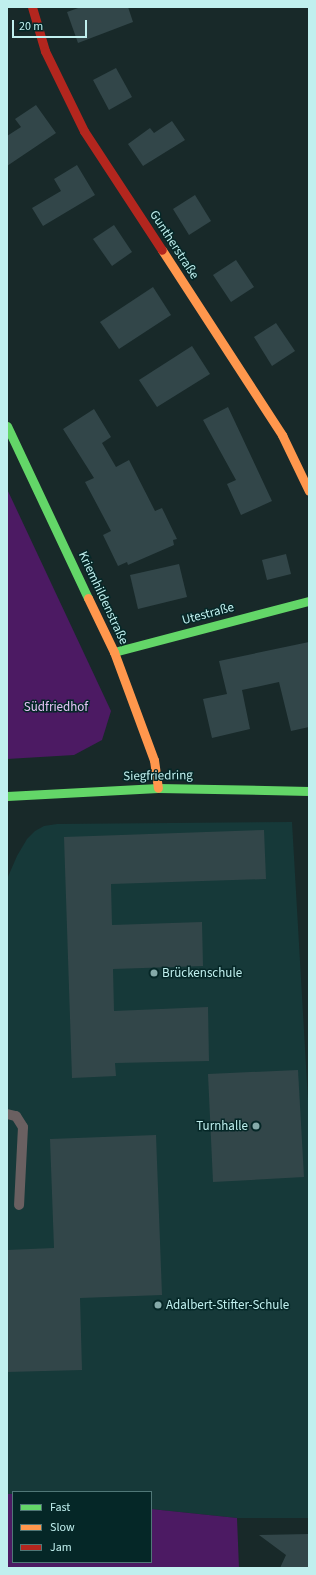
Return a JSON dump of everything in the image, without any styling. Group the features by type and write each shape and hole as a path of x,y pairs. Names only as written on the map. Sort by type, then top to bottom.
{"street":[{"name":"Guntherstraße","path":"32,7 45,51 84,131 282,435 309,491"},
{"name":"Kriemhildenstraße","path":"7,426 114,652 154,760 158,788"},
{"name":"Utestraße","path":"114,652 309,601"},
{"name":"Siegfriedring","path":"7,796 158,788 309,791"}],"lane":[{"path":"7,1114 16,1116 23,1127 19,1205"}],"shaded area":[{"name":"Adalbert-Stifter-Schule","path":"292,822 309,1118 309,1518 237,1518 152,1509 152,1491 12,1491 12,1494 7,1494 7,879 17,856 27,839 35,831 44,826 57,824"}],"green space":[{"name":"Südfriedhof","path":"7,489 111,711 102,740 74,755 7,759"},
{"path":"7,1494 12,1494 12,1563 152,1563 152,1509 237,1518 239,1568 7,1568"}],"building":[{"path":"81,7 128,7 133,22 78,43 67,12"},
{"path":"116,68 132,97 109,110 93,80"},
{"path":"36,105 56,133 7,166 7,136 21,127 15,119"},
{"path":"172,121 185,140 143,166 128,144 150,128 154,133"},
{"path":"77,165 95,195 43,226 32,208 61,191 54,179"},
{"path":"195,195 211,221 189,235 173,209"},
{"path":"114,225 132,252 112,266 93,239"},
{"path":"236,260 254,287 231,302 213,275"},
{"path":"153,287 171,315 119,349 100,322"},
{"path":"276,323 295,351 272,366 254,337"},
{"path":"192,346 210,374 157,407 139,380"},
{"path":"228,407 272,501 241,515 227,484 236,480 203,420"},
{"path":"94,409 111,437 102,443 116,467 129,460 155,511 162,508 177,539 173,540 174,545 128,565 127,562 118,566 103,535 111,531 85,482 94,478 63,429"},
{"path":"286,554 291,574 267,580 262,560"},
{"path":"179,564 187,597 138,609 130,575"},
{"path":"309,642 309,727 291,731 279,682 242,690 250,729 212,738 203,699 227,694 219,661"},
{"path":"264,830 266,879 111,884 112,925 202,922 203,966 113,969 114,1011 208,1007 209,1061 115,1063 116,1076 72,1078 64,837"},
{"name":"Turnhalle","path":"298,1070 304,1177 213,1182 208,1074"},
{"path":"156,1135 162,1295 80,1298 82,1370 7,1372 7,1250 54,1248 50,1139"},
{"path":"309,1534 309,1568 280,1568 286,1555 259,1535"}],"traffic: fast":[{"path":"7,426 88,598"},
{"path":"114,652 309,601"},
{"path":"7,796 158,788 309,791"}],"traffic: slow":[{"path":"162,250 282,435 309,491"},
{"path":"88,598 114,652 154,760 158,788"}],"traffic: jam":[{"path":"32,7 45,51 84,131 162,250"}],"place":[{"name":"Brückenschule","path":"154,973"},
{"name":"Turnhalle","path":"256,1126"},
{"name":"Adalbert-Stifter-Schule","path":"158,1305"}]}
